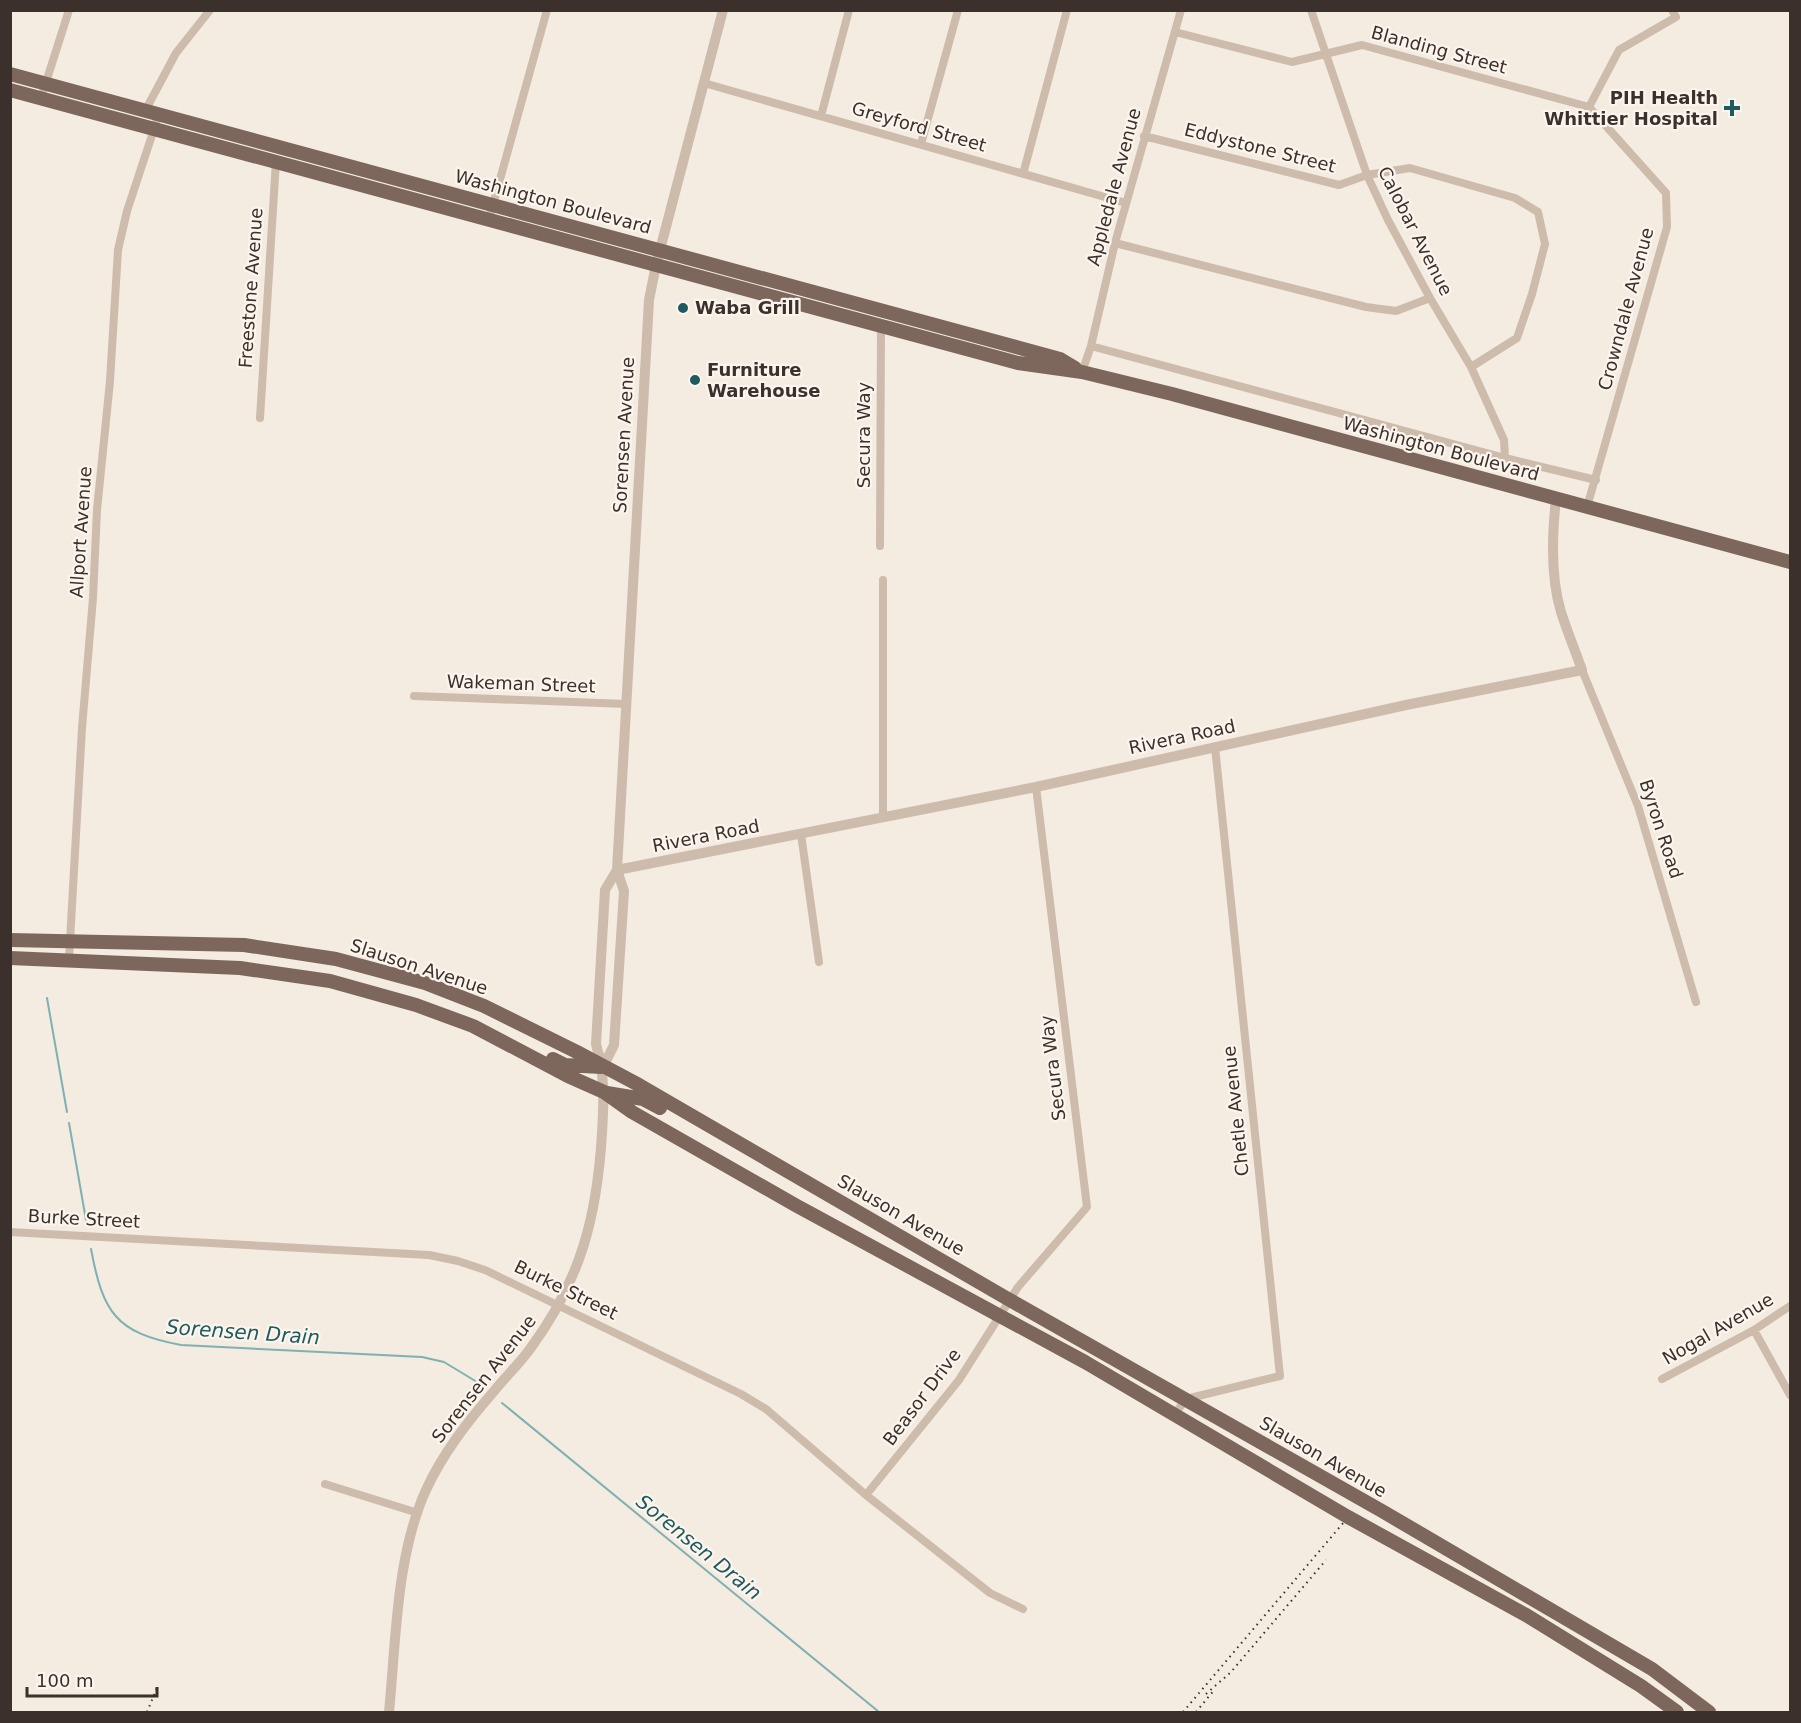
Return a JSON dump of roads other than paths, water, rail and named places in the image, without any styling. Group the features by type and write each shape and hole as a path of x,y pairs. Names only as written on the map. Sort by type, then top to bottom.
{"main road":[{"name":"Washington Boulevard","path":"10,74 1060,359 1082,372"},
{"name":"Washington Boulevard","path":"10,90 1018,363 1082,372 1791,562"},
{"name":"Slauson Avenue","path":"10,940 244,945 336,958 425,983 484,1006 639,1085 703,1124 1463,1558 1652,1669 1708,1713"},
{"name":"Slauson Avenue","path":"10,958 240,968 330,981 416,1005 486,1032 568,1076 604,1092 632,1112 760,1185 1085,1362 1334,1509 1526,1615 1641,1686 1677,1713"},
{"path":"486,1032 500,1032 565,1065 603,1067"},
{"path":"604,1092 643,1099 696,1125 703,1124"},
{"path":"1452,1575 1463,1558"},
{"path":"1526,1615 1537,1601"}],"street":[{"path":"41,98 69,10"},
{"path":"138,124 152,112 176,53 210,10"},
{"path":"489,219 547,10"},
{"name":"Sorensen Avenue","path":"603,1067 614,1045 624,891 617,870 647,325 656,265 723,10"},
{"path":"821,116 849,10"},
{"path":"921,144 957,10"},
{"path":"1023,174 1067,10"},
{"name":"Appledale Avenue","path":"1082,372 1091,346 1115,243 1144,136 1181,10"},
{"name":"Calobar Avenue","path":"1311,10 1367,175 1388,220 1430,298 1471,366 1504,440 1505,458"},
{"path":"1589,107 1619,50 1674,14"},
{"name":"Blanding Street","path":"1175,32 1292,62 1362,45 1589,107"},
{"name":"Greyford Street","path":"704,83 1126,203"},
{"name":"Crowndale Avenue","path":"1587,507 1666,227 1666,193 1589,107"},
{"name":"Allport Avenue","path":"69,959 82,728 110,381 118,250 128,208 154,128 152,112"},
{"name":"Eddystone Street","path":"1144,136 1339,185 1367,175 1410,168 1515,198 1538,212 1545,244 1532,294 1517,338 1471,366"},
{"name":"Freestone Avenue","path":"260,418 276,161"},
{"path":"1115,243 1366,307 1396,310 1430,298"},
{"name":"Secura Way","path":"880,546 881,326"},
{"name":"Washington Boulevard","path":"1091,346 1505,458 1596,480"},
{"path":"1556,499 1553,525 1555,581 1560,611 1582,669"},
{"path":"883,817 884,580"},
{"name":"Rivera Road","path":"617,870 1036,787 1582,669"},
{"name":"Byron Road","path":"1582,669 1638,806 1696,1002"},
{"name":"Wakeman Street","path":"414,696 626,704"},
{"name":"Chetle Avenue","path":"1186,1399 1280,1376 1215,747"},
{"name":"Secura Way","path":"1000,1315 1008,1299 1087,1207 1036,787"},
{"path":"801,834 819,962"},
{"name":"Sorensen Avenue","path":"389,1713 404,1562 418,1513 434,1474 456,1438 530,1350 560,1305 579,1260 593,1208 600,1164 604,1092 603,1067 596,1044 605,890 617,870"},
{"name":"Burke Street","path":"10,1232 429,1255 485,1270 560,1305 766,1409 866,1495 990,1593 1023,1610"},
{"name":"Nogal Avenue","path":"1662,1380 1754,1330 1791,1306"},
{"name":"Beasor Drive","path":"866,1495 959,1380 1000,1315"},
{"path":"1754,1330 1791,1395"},
{"path":"1174,1414 1186,1399"},
{"path":"325,1484 418,1513"}],"waterway":[{"name":"Sorensen Drain","path":"47,998 67,1112"},
{"name":"Sorensen Drain","path":"69,1123 86,1220"},
{"name":"Sorensen Drain","path":"91,1249 101,1289 108,1304 116,1316 141,1334 181,1345 422,1357 444,1362 477,1382"},
{"name":"Sorensen Drain","path":"502,1403 879,1712"}],"railway":[{"path":"1183,1712 1344,1522"},
{"path":"1206,1694 1231,1672 1326,1560"},
{"path":"147,1712 157,1688"},
{"path":"1196,1712 1215,1689"}],"place":[{"name":"PIH Health Whittier Hospital","path":"1732,108"},
{"name":"Waba Grill","path":"683,308"},
{"name":"Furniture Warehouse","path":"695,380"}]}
